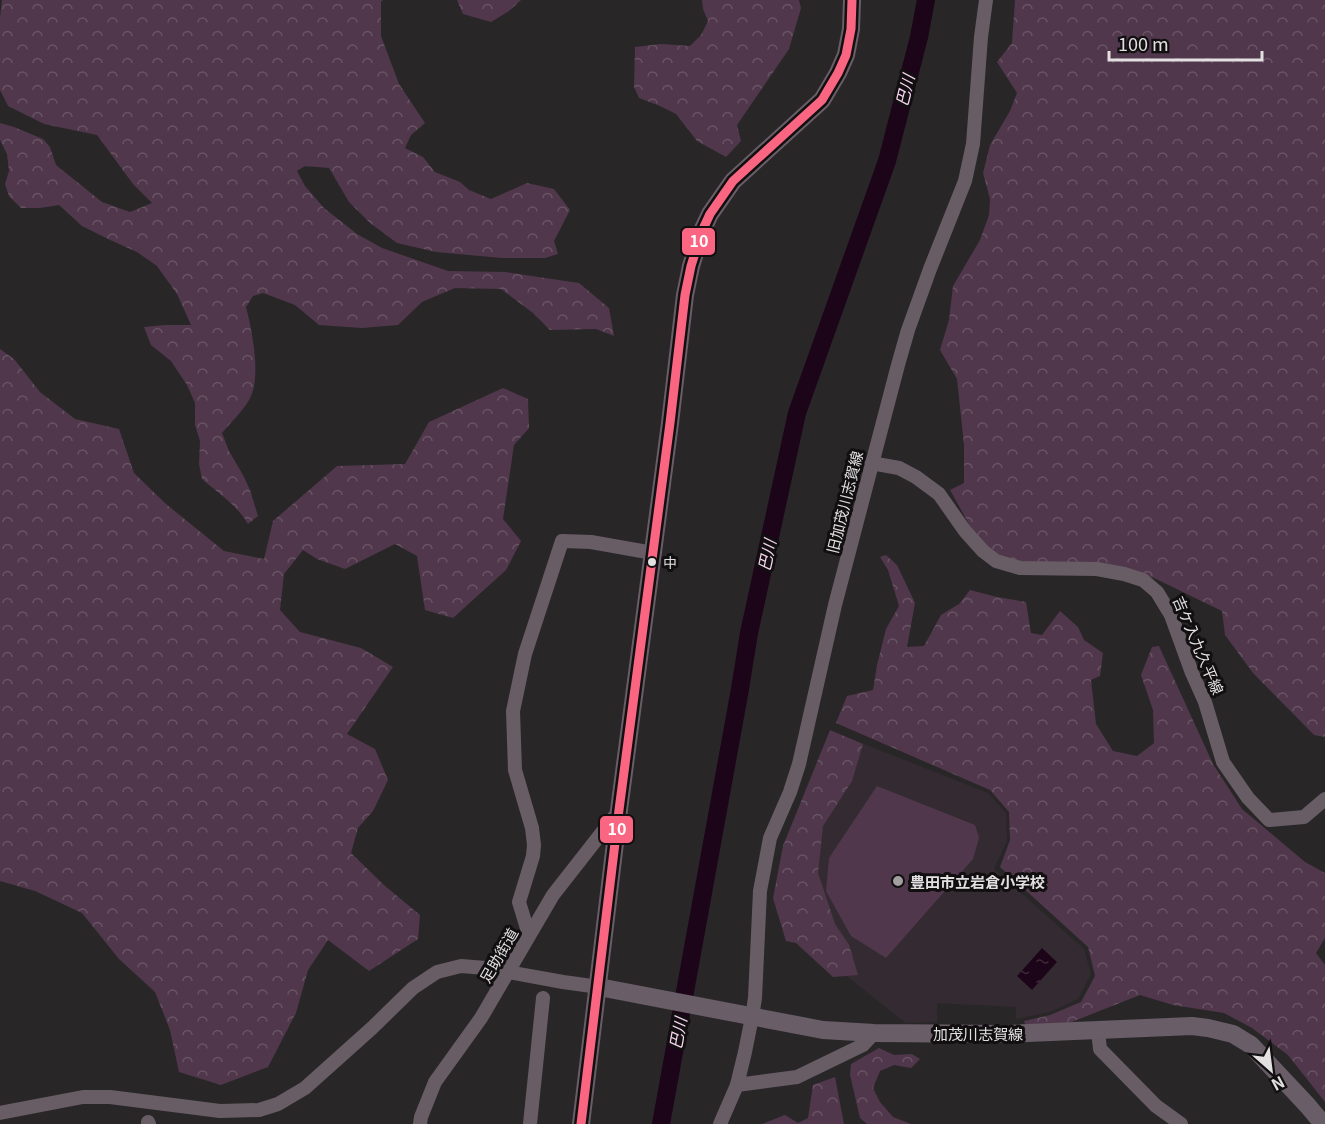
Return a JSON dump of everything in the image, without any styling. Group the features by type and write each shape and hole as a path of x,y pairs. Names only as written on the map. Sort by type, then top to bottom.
{"main road":[{"path":"580,1124 685,295 702,231 710,214 733,181 822,100 838,73 846,55 851,28 852,0"},
{"name":"加茂川志賀線","path":"598,987 823,1030 874,1033 1007,1034 1192,1026 1208,1028 1233,1034 1251,1045 1323,1124"}],"street":[{"name":"旧加茂川志賀線","path":"720,1124 737,1085 745,1052 747,1015 755,998 760,891 770,838 790,792 799,764 835,605 908,330 965,181 973,144 986,0"},
{"name":"吉ケ入九久平線","path":"871,463 899,468 939,494 965,531 983,551 996,561 1020,568 1097,569 1124,573 1143,580 1157,592 1171,615 1205,702 1223,762 1248,798 1269,820 1304,817 1325,799"},
{"path":"528,935 519,902 534,845 532,828 514,770 513,711 525,654 562,541 591,542 653,553"},
{"name":"足助街道","path":"420,1124 435,1083 481,1018 553,894 619,810"},
{"path":"0,1113 83,1096 110,1097 220,1111 259,1110 278,1104 305,1088 413,988 437,972 461,966 486,968 598,987"},
{"path":"530,1124 543,998"},
{"path":"1098,1031 1100,1049 1156,1106 1181,1124"},
{"path":"737,1085 797,1077 863,1045 874,1033"}],"shaded area":[{"name":"豊田市立岩倉小学校","path":"841,735 988,793 1006,813 1007,841 994,869 1084,949 1091,974 1078,999 1050,1012 1016,1019 1016,1007 937,1003 937,1022 906,1023 849,978 812,944 789,890"}],"green space":[{"path":"2,0 383,0 381,2 381,36 399,84 425,123 411,135 405,148 423,157 435,172 460,182 469,190 491,199 527,183 554,189 570,210 554,241 558,254 545,258 502,258 436,252 397,243 370,223 349,202 329,168 305,166 297,171 305,186 324,208 357,234 382,248 448,271 505,272 579,283 609,308 614,336 596,329 550,330 533,313 501,289 455,288 422,302 398,325 362,328 319,325 295,305 263,293 253,296 246,307 255,354 253,391 243,409 222,433 250,490 258,516 248,524 233,505 202,479 199,464 200,441 195,425 195,403 187,385 171,361 151,345 144,327 191,325 177,294 157,266 137,252 82,226 59,205 21,208 9,196 5,184 9,171 7,154 0,140 0,123 43,139 50,147 56,165 102,202 130,212 152,203 133,184 97,135 44,124 8,106 0,90"},
{"path":"457,0 521,0 491,22 463,14"},
{"path":"702,0 799,0 801,8 789,49 737,125 741,141 726,157 697,141 676,114 639,98 634,87 635,47 661,44 690,46 701,35 708,21"},
{"path":"1015,0 1325,0 1325,737 1314,735 1253,673 1225,635 1222,611 1154,578 1125,569 1021,563 998,557 974,533 950,490 964,483 964,445 957,379 940,350 949,320 953,286 980,240 989,215 990,199 983,173 990,145 1010,111 1017,93 997,62 1012,43"},
{"path":"0,349 14,359 40,392 75,419 119,429 134,473 166,504 224,551 264,559 273,521 337,466 405,464 429,422 503,388 528,399 529,428 514,445 503,519 521,541 506,570 453,618 425,610 417,556 395,544 345,569 317,559 303,550 284,574 280,610 300,632 361,648 393,667 347,734 375,749 388,780 373,811 358,828 351,853 385,886 420,915 418,939 369,971 328,940 308,970 296,1013 268,1067 221,1085 179,1072 170,1030 155,992 119,959 82,913 35,891 0,881"},
{"path":"886,555 897,565 915,603 907,647 924,646 941,615 959,604 970,590 1026,602 1031,633 1042,635 1060,611 1078,627 1084,640 1103,653 1100,676 1091,680 1096,724 1113,751 1137,756 1154,743 1153,710 1141,675 1152,647 1159,646 1213,764 1242,809 1305,862 1325,873 1325,938 1316,953 1325,965 1325,1102 1288,1055 1252,1028 1224,1013 1173,1005 1140,995 1064,1025 1026,1027 1024,1021 1050,1015 1081,1002 1095,976 1088,947 1000,867 1010,840 1009,812 990,790 836,723 847,696 873,690 886,629 899,606 888,570 880,557"},
{"path":"830,730 863,744 852,781 823,826 818,873 835,924 849,945 858,975 833,977 796,943 786,941 773,898 783,846"},
{"path":"877,786 975,825 979,838 973,859 886,958 851,936 826,891 829,858"},
{"path":"879,1048 894,1055 912,1054 920,1059 911,1068 894,1065 880,1071 873,1088 880,1102 893,1117 911,1124 867,1124 860,1118 850,1075 851,1064"},
{"path":"835,1077 844,1124 762,1124 785,1115 798,1123 808,1118 813,1085"}],"water":[{"path":"1042,948 1057,962 1032,990 1017,976"}],"waterway":[{"name":"巴川","path":"661,1124 749,633 797,413 887,161 919,37 926,0"}],"transit line":[{"name":"10","path":"581,1124 685,295 691,266 710,214 733,181 822,100 846,55 851,29 852,0"}],"place":[{"name":"中","path":"652,562"},
{"name":"豊田市立岩倉小学校","path":"898,881"}]}
